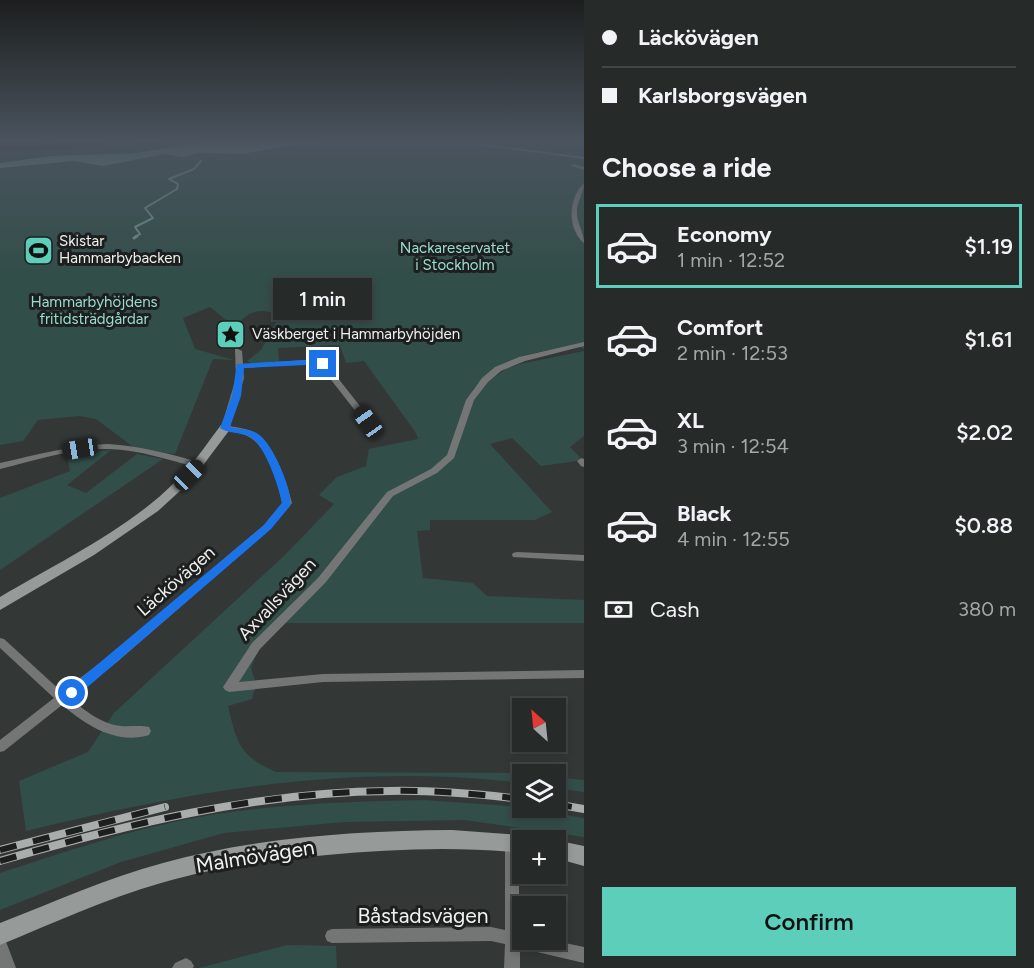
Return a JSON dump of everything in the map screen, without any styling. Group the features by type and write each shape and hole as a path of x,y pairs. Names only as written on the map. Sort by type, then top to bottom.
{"street":[{"path":"584,185 573,204 576,230 584,241"},
{"name":"Axvallsvägen","path":"584,344 522,359 498,369 485,381 470,400 452,456 434,471 390,494 322,580 256,646 229,687 323,678 584,674"},
{"path":"0,604 106,539 172,492 199,465 225,428 236,396 240,366 238,351"},
{"path":"240,366 306,362 323,364 355,403 368,422 372,435"},
{"name":"Läckövägen","path":"0,747 64,700 267,527 287,503 284,485 262,443 254,435 225,428"},
{"path":"0,466 94,447 113,447 177,458 199,465"},
{"path":"517,555 584,558"},
{"path":"0,642 64,700 102,727 120,732 145,731"},
{"name":"Malmövägen","path":"0,934 110,890 161,873 224,857 264,851 411,840 512,843"},
{"path":"566,852 584,856"},
{"name":"Båstadsvägen","path":"332,936 491,934 512,939"},
{"path":"0,944 8,968"},
{"path":"512,968 513,950"},
{"name":"Båstadsvägen","path":"562,950 584,955"}],"green space":[{"path":"0,185 584,185 584,349 577,346 518,357 494,370 471,392 508,368 584,351 584,436 570,447 580,457 577,461 541,466 512,438 490,444 552,512 535,520 430,520 430,530 417,531 423,578 473,583 487,596 584,600 584,623 282,623 258,650 251,668 256,684 252,699 228,706 237,739 247,754 276,772 512,773 512,782 458,777 396,776 334,778 272,784 149,804 26,831 19,781 88,752 114,713 286,554 334,504 319,495 337,477 366,466 369,449 418,439 364,361 346,363 340,345 278,348 279,362 253,364 247,361 261,350 279,317 258,311 248,315 239,323 230,323 210,307 183,318 195,349 234,360 213,359 175,454 136,449 96,419 79,416 38,420 23,441 0,445"},
{"path":"111,450 67,485 86,493 137,454 163,459 0,570 0,498 70,471 67,455"},
{"path":"566,778 584,780 584,792 566,790"},
{"path":"424,800 509,806 512,806 512,818 566,818 566,815 584,818 584,837 566,834 566,830 535,830 465,820 344,822 224,833 121,862 0,910 0,873 89,844 209,815 270,807"},
{"path":"287,945 336,946 337,968 199,968"}],"waterway":[{"path":"135,237 140,234 135,227 153,218 145,208 177,189 178,185"}],"railway":[{"path":"0,861 193,812 291,797 406,791 512,798"},
{"path":"566,806 584,809"},
{"path":"0,850 165,807"}],"place":[{"name":"Skistar Hammarbybacken","path":"38,250"},
{"name":"Väskberget i Hammarbyhöjden","path":"231,334"}],"route":[{"path":"72,693 267,527 287,503 284,485 262,443 254,435 225,428 236,396 240,366 306,362 323,364"}],"park label":[{"name":"Nackareservatet i Stockholm","path":"455,256"},
{"name":"Hammarbyhöjdens fritidsträdgårdar","path":"94,310"}]}
